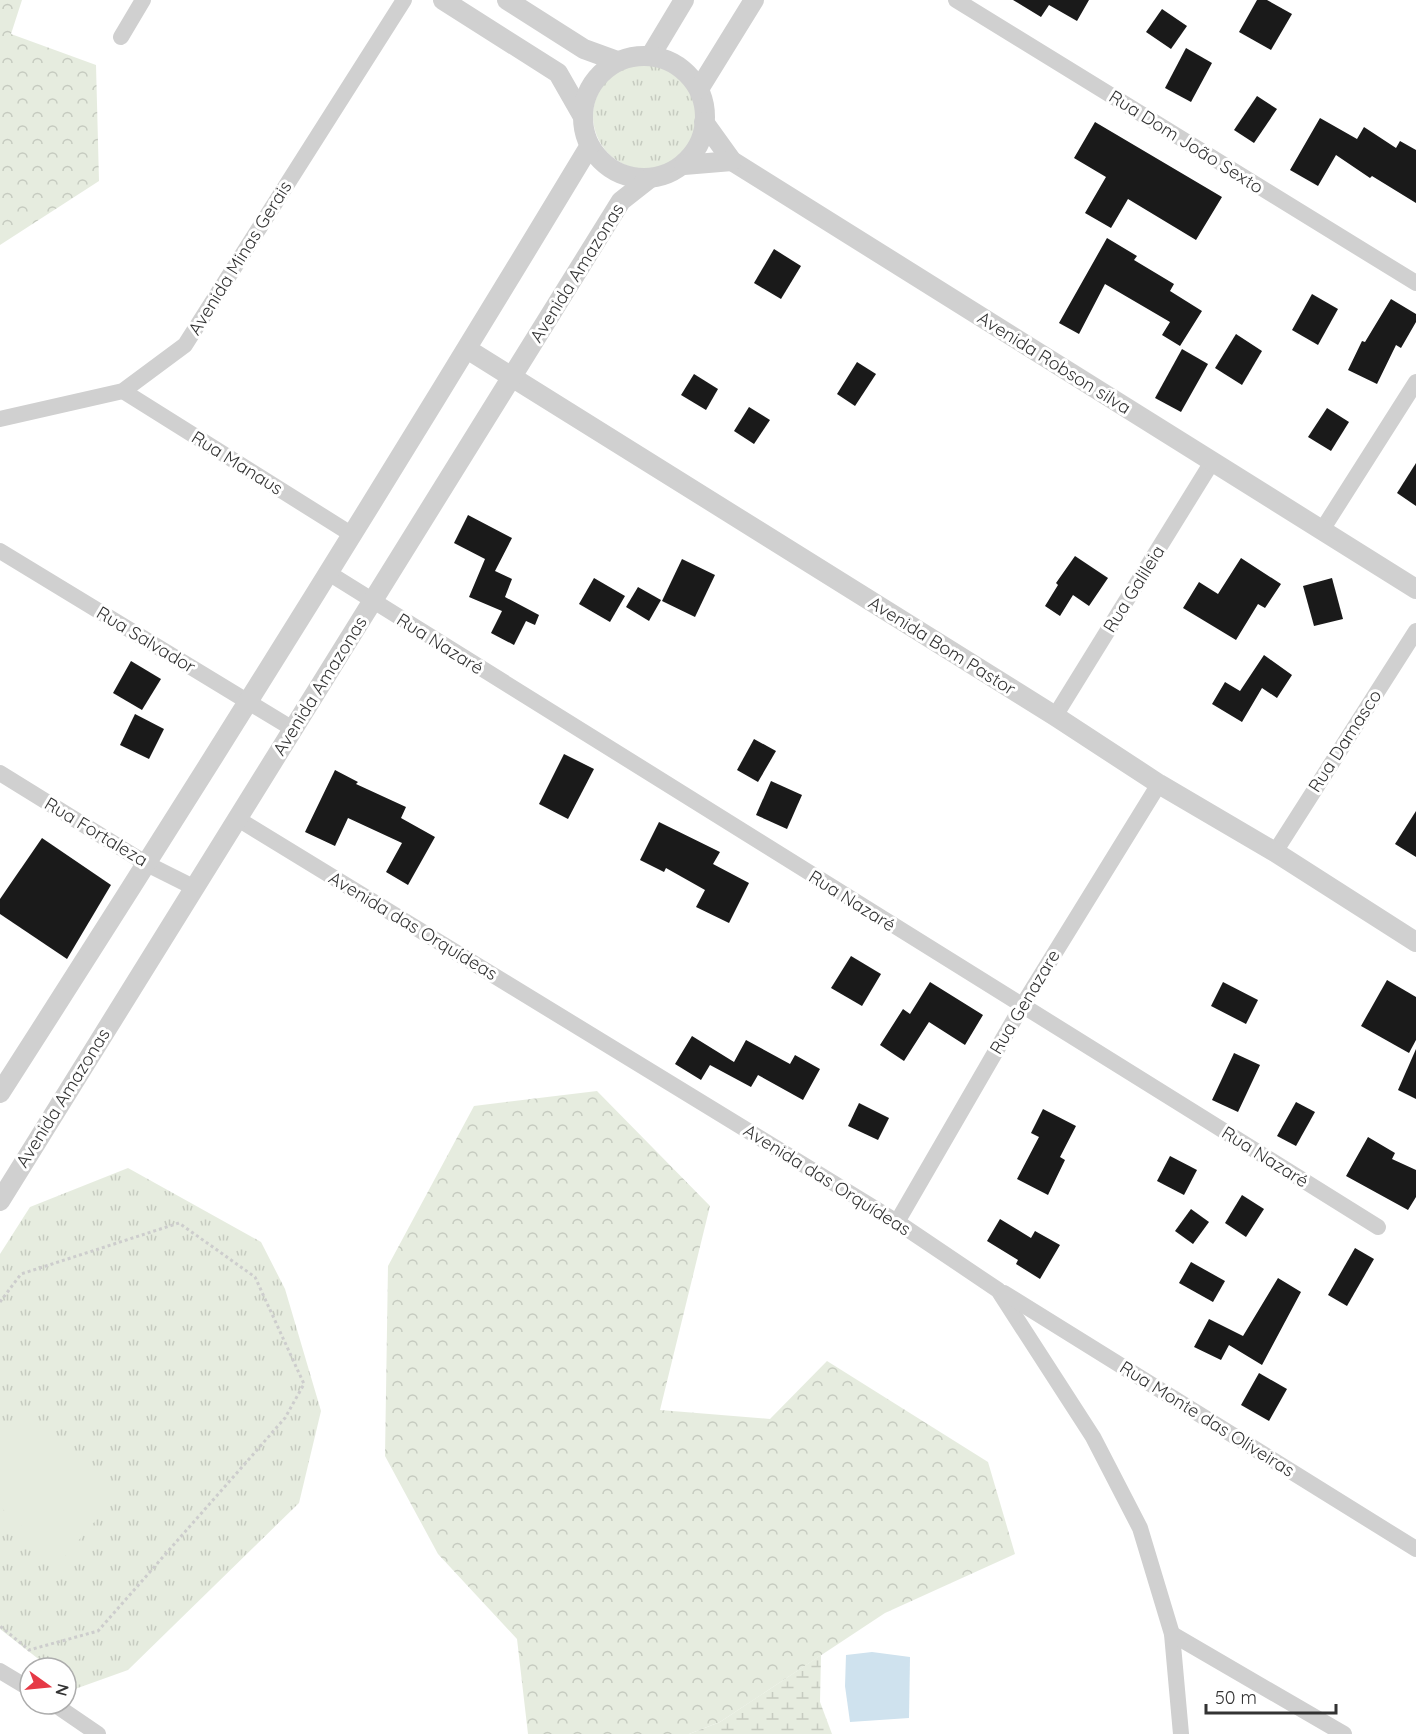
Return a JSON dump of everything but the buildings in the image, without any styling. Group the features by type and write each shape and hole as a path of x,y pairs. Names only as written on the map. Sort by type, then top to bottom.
{"street":[{"path":"121,37 143,0"},
{"name":"Avenida Minas Gerais","path":"1,416 123,391 185,345 404,0"},
{"path":"443,0 558,73 582,115"},
{"path":"507,0 584,49 617,61"},
{"path":"651,55 684,0"},
{"path":"699,89 754,0"},
{"name":"Rua Dom João Sexto","path":"956,0 1416,283"},
{"path":"651,55 670,61 687,72 699,89 705,109 704,122 696,150 684,165 668,174 649,179 614,171 600,161 590,147 584,131 582,115 585,98 592,83 603,70 617,61 634,56 651,55"},
{"name":"Avenida Robson silva","path":"704,122 732,161 1416,589"},
{"path":"0,1093 147,864 590,147"},
{"path":"684,165 732,161"},
{"name":"Avenida Amazonas","path":"0,1201 621,201 649,179"},
{"name":"Avenida Bom Pastor","path":"467,349 1055,716 1159,784 1275,852 1416,942"},
{"path":"1322,530 1416,382"},
{"name":"Rua Manaus","path":"123,391 351,534"},
{"name":"Rua Galileia","path":"1055,716 1212,462"},
{"name":"Rua Salvador","path":"0,551 293,729"},
{"name":"Rua Nazaré","path":"327,572 1378,1227"},
{"name":"Rua Damasco","path":"1275,852 1416,631"},
{"name":"Rua Fortaleza","path":"0,773 147,864 193,887"},
{"name":"Rua Genazare","path":"897,1222 1022,1006 1159,784"},
{"name":"Avenida das Orquídeas","path":"238,819 897,1222 998,1290 1093,1437 1140,1528 1172,1634 1181,1734"},
{"name":"Rua Monte das Oliveiras","path":"998,1290 1416,1549"},
{"path":"1172,1634 1344,1734"},
{"path":"0,1671 18,1682"},
{"path":"72,1716 98,1734"}],"path":[{"path":"0,1302 21,1274 179,1223 255,1277 304,1384 285,1418 98,1631 29,1650 0,1626"}],"green space":[{"path":"0,0 22,0 11,34 96,65 99,181 0,245"},
{"path":"646,63 666,67 684,78 695,96 699,116 695,136 684,154 666,165 646,169 626,165 608,154 597,136 593,116 597,96 608,78 626,67"},
{"path":"597,1091 710,1206 660,1410 770,1419 827,1361 988,1462 1015,1554 885,1613 720,1722 689,1734 528,1734 517,1639 438,1554 385,1456 388,1266 474,1106"},
{"path":"128,1168 261,1242 285,1289 321,1411 299,1503 128,1670 78,1688 78,1656 35,1656 0,1629 0,1254 30,1207"},
{"path":"18,1415 114,1499 61,1561 0,1507 0,1435"},
{"path":"821,1655 820,1702 832,1734 689,1734 720,1722"}],"water":[{"path":"872,1652 910,1657 909,1718 850,1722 845,1686 846,1655"}]}
